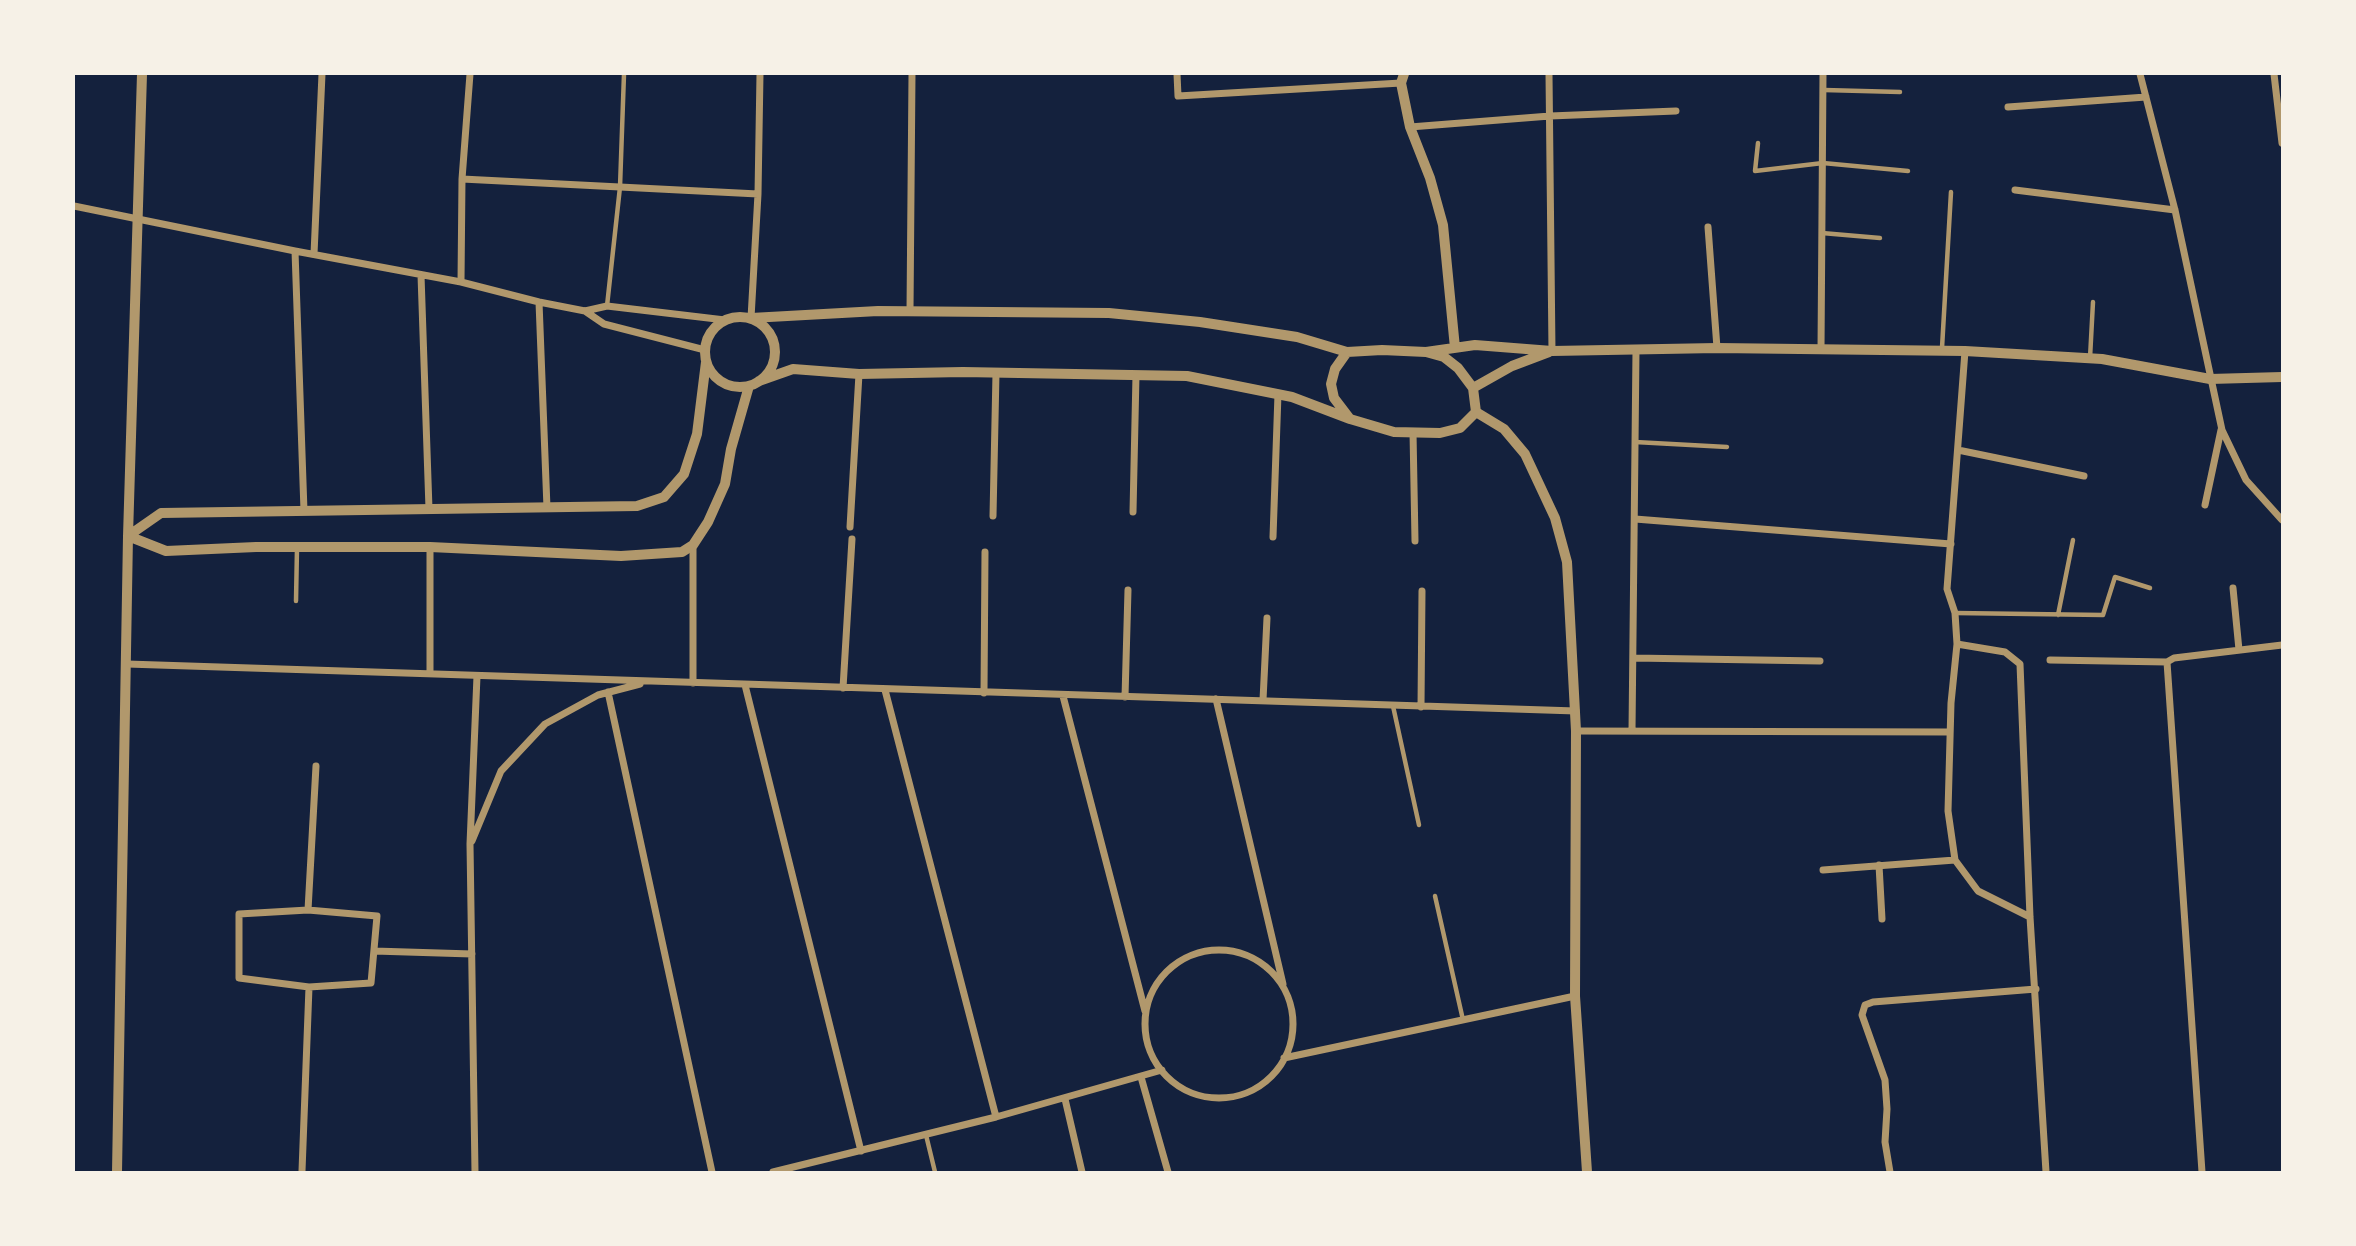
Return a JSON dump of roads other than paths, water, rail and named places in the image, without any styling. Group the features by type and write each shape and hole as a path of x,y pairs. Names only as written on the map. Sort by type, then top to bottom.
{"street":[{"path":"117,1172 128,536 142,74"},
{"path":"314,254 323,74"},
{"path":"460,282 462,179 470,74"},
{"path":"751,318 758,194 760,74"},
{"path":"910,311 912,74"},
{"path":"1177,74 1178,96 1403,78 1410,127 1430,178 1444,225 1455,348"},
{"path":"1549,74 1552,351"},
{"path":"1821,349 1823,74"},
{"path":"2140,74 2175,210 2222,430 2246,480 2283,520"},
{"path":"2274,74 2283,143"},
{"path":"2008,107 2146,97"},
{"path":"1410,127 1550,116 1676,111"},
{"path":"462,179 758,194"},
{"path":"2015,190 2175,210"},
{"path":"74,206 460,282 585,311 604,324 705,350"},
{"path":"1708,227 1717,348"},
{"path":"295,251 304,511"},
{"path":"421,275 429,509"},
{"path":"539,302 547,508"},
{"path":"585,311 607,306 725,320 743,317 910,311 1014,310 1122,314 1297,338 1347,352 1426,352 1475,345 1552,351 1717,348 1942,350 2090,359 2210,379 2283,377"},
{"path":"128,536 166,551 430,547 621,556 682,552 693,545 709,522 725,484 731,449 754,384 771,367 775,348 767,330 751,318"},
{"path":"128,536 161,513 636,506 664,497 684,474 696,434 706,362 705,350 711,332 725,320"},
{"path":"1473,388 1512,366 1552,351"},
{"path":"1632,732 1636,351"},
{"path":"1965,351 1947,589 1955,614 1957,644 1950,732 1948,811 1955,860 1978,891 2030,917"},
{"path":"1347,352 1335,369 1331,384 1334,398 1350,419"},
{"path":"1426,352 1444,357 1458,368 1473,388 1476,412"},
{"path":"706,362 711,372 728,385 754,384 793,369 859,374 1186,376 1292,397 1394,432 1440,433 1460,428 1476,412"},
{"path":"993,516 996,373"},
{"path":"850,527 859,374"},
{"path":"1133,512 1136,375"},
{"path":"1273,537 1278,394"},
{"path":"1476,412 1504,429 1525,454 1555,518 1567,562 1576,711 1575,996 1587,1172"},
{"path":"2205,505 2222,430"},
{"path":"1413,432 1415,541"},
{"path":"1958,450 2084,476"},
{"path":"1635,519 1951,544"},
{"path":"843,688 852,539"},
{"path":"693,545 693,683"},
{"path":"430,547 430,674"},
{"path":"984,693 985,552"},
{"path":"2233,589 2239,650"},
{"path":"1125,697 1128,590"},
{"path":"1421,707 1422,591"},
{"path":"1263,701 1267,618"},
{"path":"1957,644 2005,652 2020,664 2030,917 2046,1172"},
{"path":"2050,660 2167,662 2174,658 2283,645"},
{"path":"1633,658 1820,661"},
{"path":"2167,662 2202,1172"},
{"path":"127,664 1576,711"},
{"path":"475,1172 470,844 477,676"},
{"path":"470,844 501,771 545,724 598,695 649,681"},
{"path":"745,685 861,1151"},
{"path":"886,690 996,1117"},
{"path":"608,692 712,1172"},
{"path":"1063,696 1145,1012 1146,1038 1155,1062 1171,1081 1192,1093 1215,1098 1238,1096 1260,1086 1277,1070 1288,1050 1293,1027 1290,1003 1284,990 1264,965 1241,953 1216,949 1191,954 1169,968 1153,988 1145,1012"},
{"path":"1216,699 1284,990"},
{"path":"1576,732 1950,732"},
{"path":"309,910 316,766"},
{"path":"1823,870 1955,860"},
{"path":"1879,865 1882,919"},
{"path":"309,910 377,916 374,951 371,983 309,987 239,978 239,914 309,910"},
{"path":"374,951 472,954"},
{"path":"302,1171 309,987"},
{"path":"1890,1172 1885,1142 1885,1080 1862,1015 1866,1006 1873,1002 2036,989"},
{"path":"1284,1058 1575,996"},
{"path":"777,1172 1065,1099 1162,1070"},
{"path":"1141,1077 1168,1172"},
{"path":"1065,1099 1082,1172"}],"lane":[{"path":"607,306 621,187 624,74"},
{"path":"1823,90 1900,92"},
{"path":"1758,144 1755,171 1823,163 1908,171"},
{"path":"1942,350 1951,192"},
{"path":"1822,233 1880,238"},
{"path":"2090,359 2093,302"},
{"path":"1635,442 1727,447"},
{"path":"2057,615 2073,540"},
{"path":"296,601 297,547"},
{"path":"1955,614 2104,615 2115,577 2150,588"},
{"path":"1392,706 1419,825"},
{"path":"1435,896 1463,1020"},
{"path":"926,1135 936,1172"}]}
